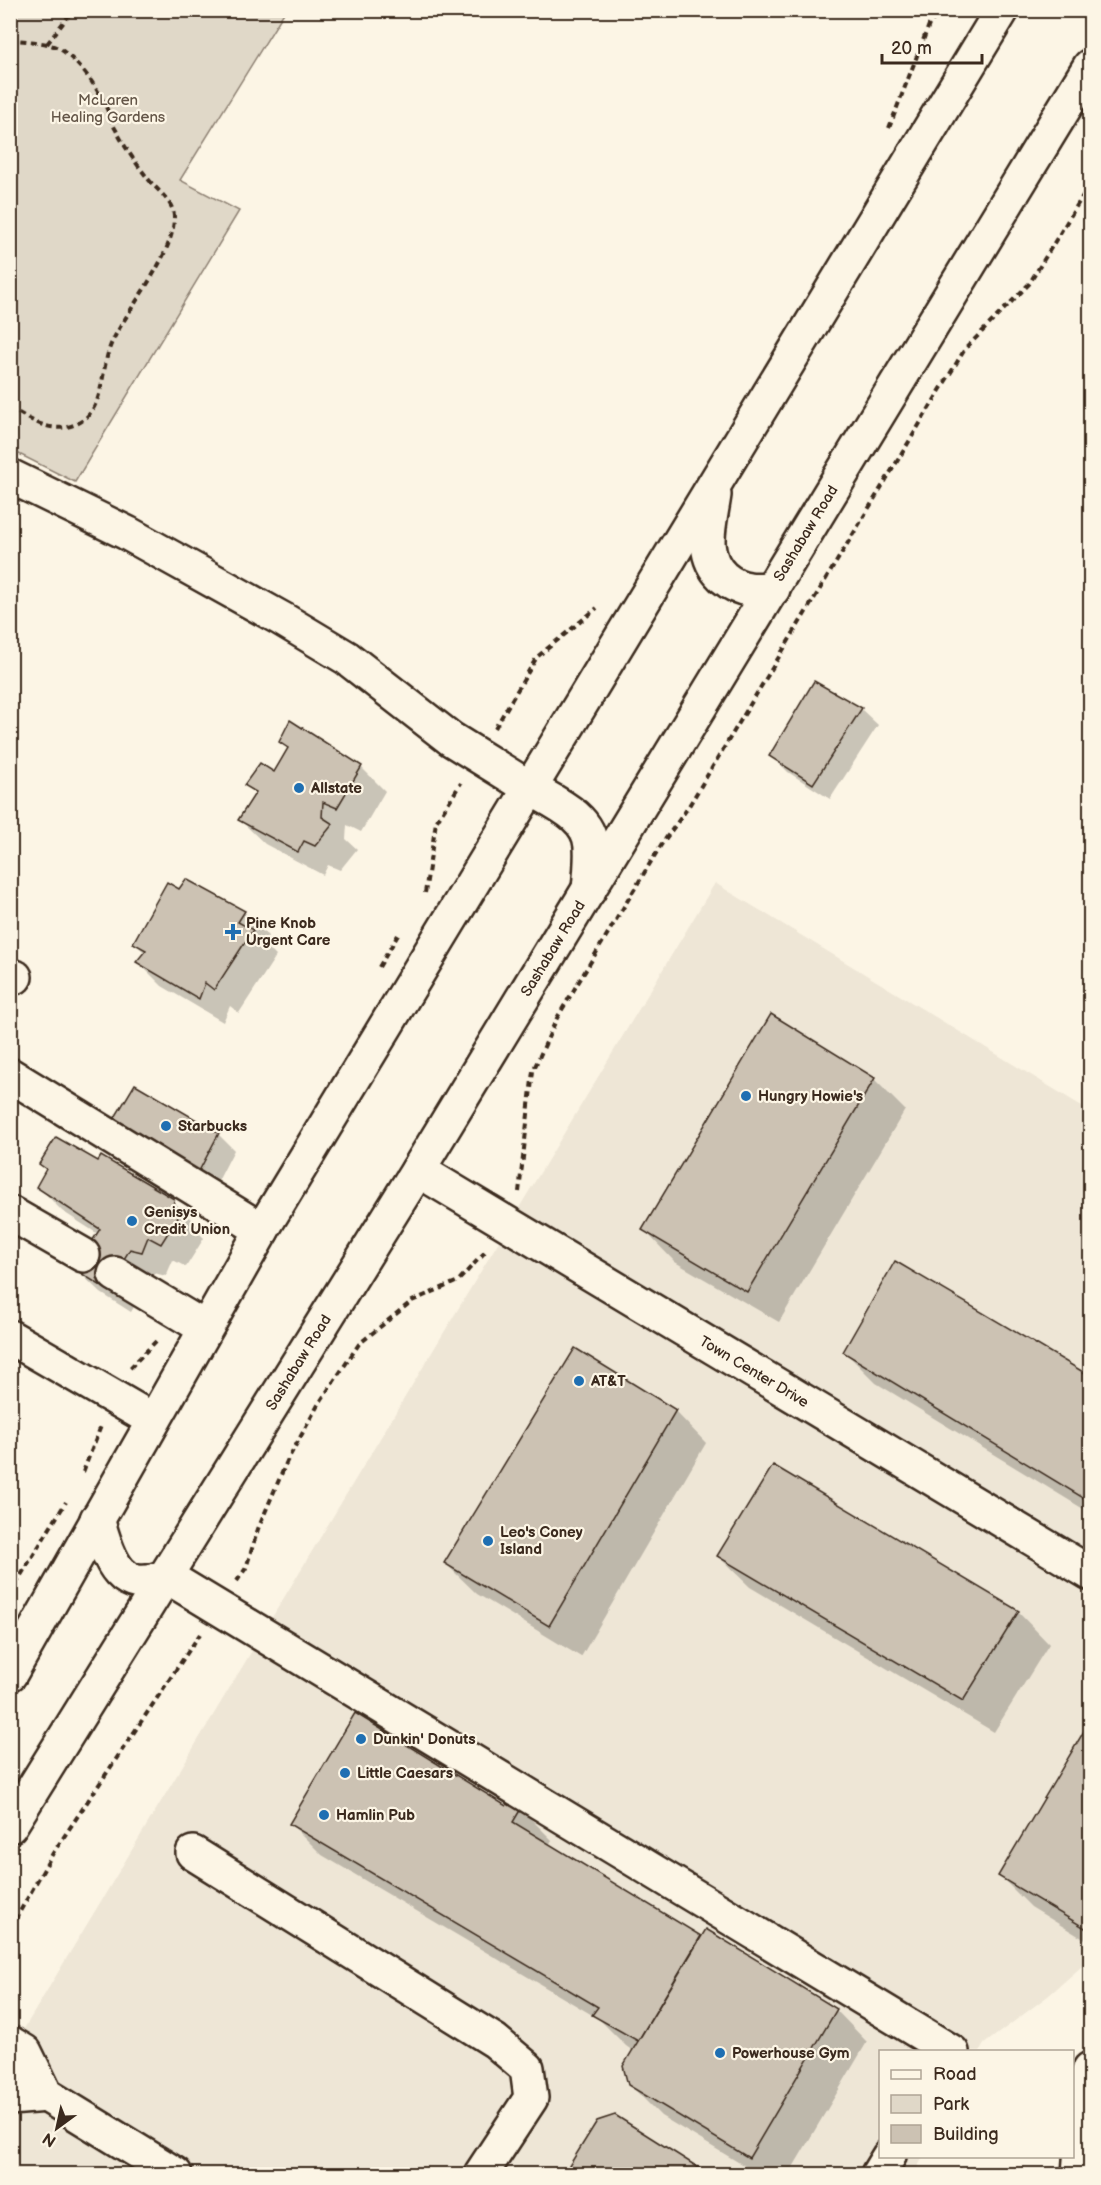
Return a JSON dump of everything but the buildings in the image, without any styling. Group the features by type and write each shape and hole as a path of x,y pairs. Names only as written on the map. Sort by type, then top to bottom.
{"main road":[{"path":"10,1674 262,1230 1002,10"},
{"name":"Sashabaw Road","path":"10,1826 418,1170 1090,66"},
{"path":"10,476 127,532 347,658 451,739 571,813 583,825 591,847 589,891"},
{"path":"716,482 707,539 712,563 728,581 738,586 749,589 773,589"},
{"path":"10,1075 262,1230"},
{"name":"Town Center Drive","path":"418,1170 1090,1573"},
{"path":"10,1213 83,1255"},
{"path":"115,1274 205,1328"},
{"path":"10,1337 153,1420"},
{"path":"97,1519 111,1562 127,1577 142,1582 155,1582 166,1576 949,2050"},
{"path":"193,1853 495,2041 526,2068 531,2098 481,2175"},
{"path":"10,2043 25,2052 46,2095 175,2175"},
{"path":"1079,2175 1086,2081 1090,2069"},
{"path":"10,2098 46,2095"},
{"path":"878,2175 887,2158"}],"path":[{"path":"47,44 73,10"},
{"path":"887,133 929,25 940,10"},
{"path":"10,39 47,44 61,50 93,83 115,129 147,178 165,197 174,214 171,235 159,263 121,323 110,346 98,401 90,415 74,425 56,429 39,424 10,408"},
{"path":"10,1929 53,1853 246,1568 258,1529 287,1461 318,1405 359,1344 412,1301 458,1281 488,1250 521,1189 533,1071 557,1018 661,845 687,809 965,349 1029,284 1090,184"},
{"path":"424,895 436,822 478,757 537,657 596,610 602,601"},
{"path":"385,955 398,935"}],"shaded area":[{"path":"715,883 1090,1111 1090,1959 1048,1996 984,2044 981,2050 879,2050 879,2158 922,2158 914,2174 11,2174 10,2052"}],"green space":[{"name":"McLaren Healing Gardens","path":"10,11 285,11 180,180 239,211 75,482 11,450"}],"place":[{"name":"Allstate","path":"299,788"},
{"name":"Pine Knob Urgent Care","path":"233,932"},
{"name":"Hungry Howie's","path":"746,1096"},
{"name":"Starbucks","path":"166,1126"},
{"name":"Genisys Credit Union","path":"132,1221"},
{"name":"AT&T","path":"579,1381"},
{"name":"Leo's Coney Island","path":"488,1541"},
{"name":"Dunkin' Donuts","path":"361,1739"},
{"name":"Little Caesars","path":"345,1773"},
{"name":"Hamlin Pub","path":"324,1815"},
{"name":"Powerhouse Gym","path":"720,2053"}]}
